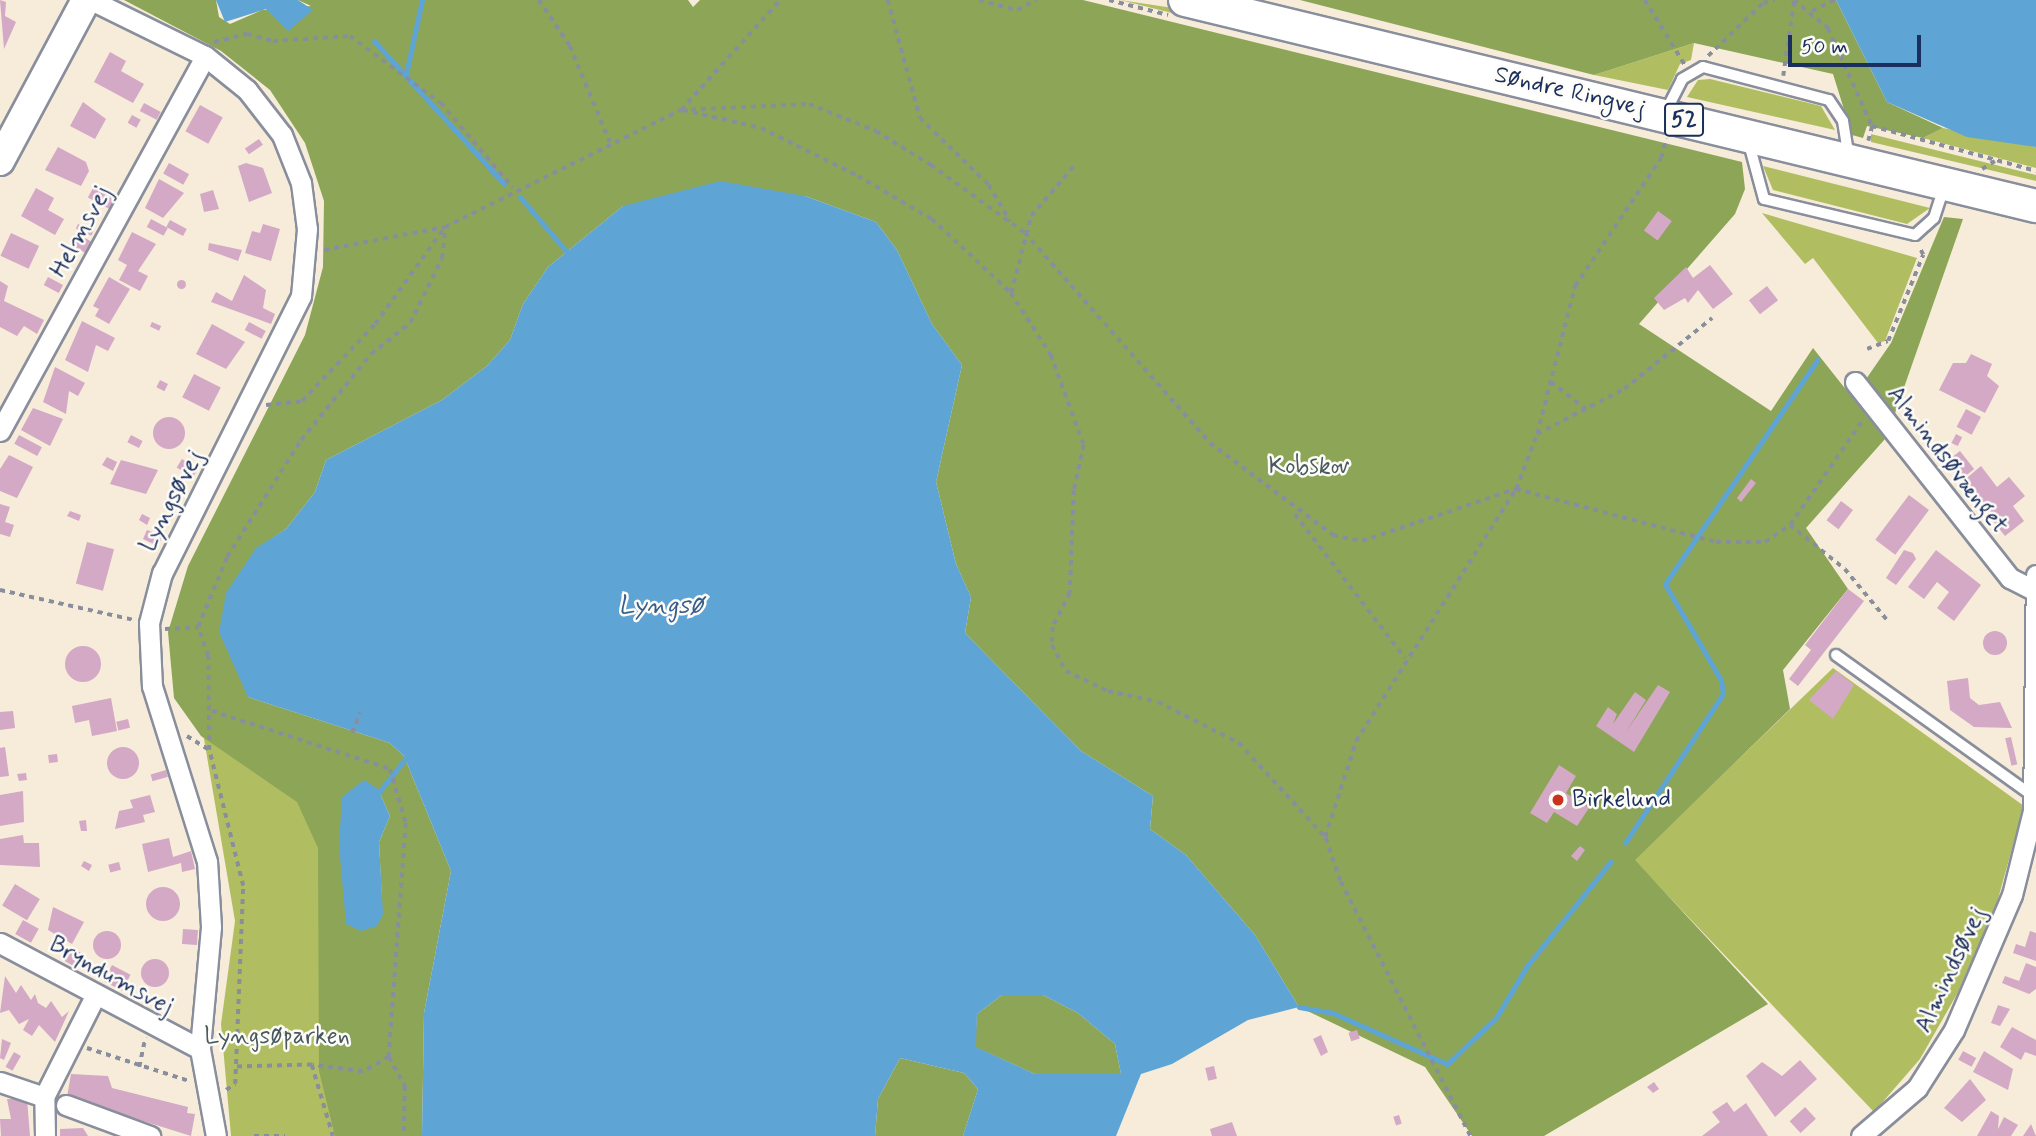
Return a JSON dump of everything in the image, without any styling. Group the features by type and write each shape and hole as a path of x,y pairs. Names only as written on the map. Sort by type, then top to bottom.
{"main road":[{"name":"Søndre Ringvej","path":"1185,0 1747,136 1857,153 1945,184 2036,206"}],"street":[{"name":"Lyngsøvej","path":"89,0 205,56 247,90 282,135 301,183 308,253 300,296 249,404 162,573 149,627 152,686 207,861 211,927 200,1049 216,1136"},
{"path":"0,161 89,0"},
{"name":"Helmsvej","path":"0,431 205,56"},
{"name":"Almindsøvænget","path":"1855,382 2010,578 2035,583"},
{"name":"Almindsøvej","path":"1872,1134 1917,1088 1972,994 2012,895 2034,806 2035,583"},
{"name":"Bryndumsvej","path":"0,943 148,1024 200,1049"},
{"path":"45,1136 44,1097 96,994"},
{"path":"0,1082 44,1097"},
{"path":"66,1105 150,1136"}],"lane":[{"path":"1669,116 1690,72 1703,67 1782,85 1837,108 1857,153"},
{"path":"1747,136 1764,199 1914,235 1934,218 1945,184"},
{"path":"1836,655 2034,806"}],"path":[{"path":"539,0 570,46 610,142"},
{"path":"681,110 780,0"},
{"path":"888,0 920,118 989,185 1011,223"},
{"path":"979,0 1017,10 1037,0"},
{"path":"1645,0 1690,72"},
{"path":"1703,67 1754,12 1776,0"},
{"path":"1782,85 1794,0 1812,11 1828,28 1872,126"},
{"path":"1812,11 1834,0"},
{"path":"205,56 217,38 227,36 349,36 441,103 513,188"},
{"path":"308,253 445,226 513,188 681,110 775,103 838,114 920,158 1025,233 1210,443 1291,510 1333,535 1362,541 1516,489 1707,539 1765,542 1790,525 1794,510 1873,406"},
{"path":"681,110 761,128 858,176 932,219 1011,293 1051,355 1084,445 1074,490 1070,593 1053,627 1052,645 1066,671 1108,691 1158,702 1239,743 1325,837 1340,881 1430,1048 1469,1136"},
{"path":"1325,837 1356,741 1405,659 1516,489 1537,434 1575,286 1661,159 1669,116"},
{"path":"1857,153 1872,126"},
{"path":"1872,126 2036,171"},
{"path":"1011,293 1025,233 1045,195 1073,167"},
{"path":"249,404 302,401 375,324 445,226"},
{"path":"209,1094 235,1083 243,886 209,750 212,711 208,656 198,627 227,558 301,440 372,354 410,323 442,258 445,226"},
{"path":"1867,349 1884,346 1892,332 1923,255 1914,235"},
{"path":"1537,434 1624,389 1712,318"},
{"path":"1551,382 1586,409"},
{"path":"1291,510 1405,659"},
{"path":"1790,525 1844,569 1887,620"},
{"path":"0,590 149,627 198,627"},
{"path":"212,711 392,772 408,864 389,1057 405,1086 404,1136"},
{"path":"352,733 360,713"},
{"path":"139,1067 148,1024"},
{"path":"71,1043 184,1080"},
{"path":"235,1067 312,1065 363,1072 389,1057"},
{"path":"312,1065 333,1136"},
{"path":"254,1136 285,1136"}],"green space":[{"name":"Kobskov","path":"124,0 216,0 219,17 230,24 262,10 311,6 298,0 688,0 693,7 700,0 1083,0 1742,162 1745,189 1735,214 1639,324 1771,411 1813,348 1885,439 1806,528 1848,589 1783,670 1790,709 1635,860 1768,1004 1544,1136 1472,1136 1425,1067 1299,1007 1255,935 1186,855 1150,829 1153,796 1081,751 965,633 971,597 956,564 936,482 962,365 932,324 897,250 876,222 805,196 623,206 548,267 523,304 510,340 487,366 442,400 326,460 315,492 286,529 256,549 248,697 390,743 404,756 451,871 424,1013 422,1136 335,1136 319,1071 318,848 297,802 201,736 174,698 168,632 188,566 305,335 323,267 324,201 305,143 270,90 221,51","holes":["378,789 390,816 379,842 382,902 346,908 342,797"]},
{"path":"1120,0 1173,8 1172,13"},
{"path":"1234,0 1257,0 1655,97 1652,100"},
{"path":"1300,0 1836,0 1887,102 1943,128 1923,138 1867,126 1863,138 1852,135 1833,74 1694,43 1594,75"},
{"path":"1694,43 1691,60 1680,64 1668,90 1594,75"},
{"path":"1710,79 1821,106 1835,130 1687,97 1698,80"},
{"path":"1943,128 2036,147 2036,168 1923,138"},
{"path":"1871,134 2036,175 2036,181 1871,142"},
{"path":"1793,160 1911,189 1910,193 1792,165"},
{"path":"1763,166 1930,208 1907,224 1773,190"},
{"path":"1762,213 1917,258 1885,341 1878,343 1813,258 1805,264"},
{"path":"1944,217 1963,219 1893,419 1864,382 1891,343"},
{"path":"1833,668 2024,806 1996,906 1957,994 1920,1059 1874,1112 1634,860"},
{"name":"Lyngsøparken","path":"203,733 303,801 323,844 339,1136 231,1136 221,1024 235,921"},
{"path":"1002,995 1043,995 1078,1013 1115,1044 1121,1074 1035,1074 975,1047 977,1014"},
{"path":"900,1058 964,1073 978,1089 963,1136 875,1136 878,1099"}],"water":[{"path":"216,0 298,0 313,10 288,31 266,9 225,22"},
{"path":"1836,0 2036,0 2036,147 1967,137 1887,102"},
{"name":"Lyngsø","path":"720,181 805,196 876,222 897,250 932,324 962,365 936,482 956,564 971,597 965,633 1081,751 1153,796 1150,829 1186,855 1255,935 1299,1007 1248,1020 1172,1064 1141,1074 1116,1136 963,1136 978,1089 964,1073 900,1058 878,1099 875,1136 422,1136 424,1013 451,871 404,756 390,743 248,697 219,632 226,593 256,548 286,529 315,492 326,460 442,400 487,366 510,340 523,304 548,267 623,206","holes":["1002,995 1043,995 1078,1013 1115,1044 1121,1074 1035,1074 976,1047 977,1014"]},
{"path":"364,780 378,789 390,816 379,842 383,914 377,926 361,931 346,924 339,845 342,797"}],"building":[{"path":"0,0 6,2 5,16 16,22 4,49"},
{"path":"110,52 126,61 121,71 144,84 133,103 94,82"},
{"path":"83,102 106,119 95,139 70,126"},
{"path":"144,103 161,112 157,120 140,111"},
{"path":"200,105 223,118 208,144 185,131"},
{"path":"132,115 141,120 136,128 128,123"},
{"path":"259,139 263,145 249,154 245,149"},
{"path":"58,147 86,162 89,171 81,186 45,170"},
{"path":"169,163 189,174 183,185 163,173"},
{"path":"246,163 263,168 272,193 249,202 238,166"},
{"path":"159,179 184,193 163,218 145,208"},
{"path":"94,186 115,197 109,209 88,197"},
{"path":"36,188 54,198 48,210 64,219 55,235 21,216"},
{"path":"213,190 219,209 204,212 200,194"},
{"path":"1658,211 1672,221 1658,240 1644,230"},
{"path":"151,219 168,228 164,236 147,227"},
{"path":"170,220 187,229 183,236 166,227"},
{"path":"78,224 93,231 91,236 76,229"},
{"path":"263,224 280,229 271,261 245,253 252,231 260,233"},
{"path":"132,232 156,244 138,271 148,276 140,291 119,280 127,265 118,260"},
{"path":"11,233 39,246 29,269 0,256"},
{"path":"76,233 92,242 85,253 70,244"},
{"path":"209,243 242,250 238,261 208,250"},
{"path":"1710,265 1733,294 1713,309 1698,290 1688,303 1685,298 1664,310 1654,298 1686,267 1693,278"},
{"path":"244,275 266,290 263,308 275,314 271,324 211,302 216,292 232,301"},
{"path":"48,277 63,285 59,293 44,285"},
{"path":"109,277 130,289 109,324 95,316 99,309 93,306"},
{"path":"181,279 186,284 181,289 176,284"},
{"path":"0,281 8,286 4,301 44,320 37,334 24,326 17,336 0,327"},
{"path":"1767,286 1778,300 1760,314 1749,300"},
{"path":"82,321 115,338 108,351 96,345 88,372 65,360"},
{"path":"152,322 161,326 159,331 150,327"},
{"path":"249,322 266,331 262,339 245,330"},
{"path":"212,324 245,342 226,369 196,354"},
{"path":"1971,354 1992,364 1987,376 1999,386 1985,413 1939,390 1953,363 1966,363"},
{"path":"55,367 85,383 78,396 69,391 66,414 43,402"},
{"path":"194,374 221,388 209,411 182,397"},
{"path":"160,380 168,384 164,391 156,387"},
{"path":"33,408 63,419 50,446 21,430"},
{"path":"1966,409 1981,417 1972,435 1957,427"},
{"path":"169,417 181,421 185,433 181,445 169,449 157,445 153,433 157,421"},
{"path":"1956,434 1962,437 1958,446 1951,443"},
{"path":"19,435 42,447 37,456 14,444"},
{"path":"131,435 143,441 139,448 127,442"},
{"path":"1960,451 1974,469 1960,480 1946,462"},
{"path":"9,455 33,467 17,498 0,491 0,469"},
{"path":"107,457 117,462 113,471 102,465"},
{"path":"182,459 198,469 193,478 177,467"},
{"path":"121,460 158,470 146,494 110,484"},
{"path":"1981,466 1997,487 2009,477 2025,496 2013,506 2024,521 2005,536 1962,482"},
{"path":"1751,479 1756,483 1741,502 1737,498"},
{"path":"1909,495 1929,510 1895,555 1875,540"},
{"path":"1841,501 1853,510 1839,529 1827,520"},
{"path":"0,504 10,507 5,522 14,525 10,537 0,534"},
{"path":"70,511 81,515 79,521 67,516"},
{"path":"142,514 150,518 147,525 139,520"},
{"path":"147,530 163,536 158,546 143,539"},
{"path":"87,542 114,549 103,591 76,584"},
{"path":"1904,550 1913,553 1916,559 1896,585 1886,578"},
{"path":"1936,550 1981,585 1954,621 1937,608 1949,592 1937,582 1924,599 1908,587"},
{"path":"1848,589 1864,601 1798,686 1789,679 1811,650 1805,645"},
{"path":"1995,631 2006,638 2007,643 2000,654 1995,655 1984,648 1983,643 1990,632"},
{"path":"83,646 95,652 101,664 95,676 83,682 71,676 65,664 71,652"},
{"path":"1836,671 1854,685 1833,719 1809,700"},
{"path":"1968,678 1970,698 1979,705 2000,702 2012,728 1974,727 1950,710 1947,681"},
{"path":"1658,685 1670,692 1634,752 1596,726 1608,707 1617,714 1613,724 1635,692 1646,700 1626,732"},
{"path":"111,698 117,731 92,736 89,720 75,723 72,706"},
{"path":"13,711 15,728 0,730 0,712"},
{"path":"128,719 130,728 118,730 116,722"},
{"path":"2011,737 2017,764 2011,766 2005,738"},
{"path":"5,747 9,776 0,777 0,748"},
{"path":"123,747 134,752 139,763 134,774 123,779 112,774 107,763 112,752"},
{"path":"57,754 58,762 49,763 48,755"},
{"name":"Birkelund","path":"1559,765 1576,776 1566,793 1589,808 1577,826 1554,812 1547,823 1530,813"},
{"path":"166,770 168,777 153,781 151,774"},
{"path":"26,773 27,780 19,781 17,774"},
{"path":"23,791 24,822 0,826 0,795"},
{"path":"150,795 155,812 143,815 145,822 115,829 119,811 133,808 130,800"},
{"path":"86,820 87,831 81,831 79,821"},
{"path":"23,835 24,843 39,843 40,867 0,865 0,839"},
{"path":"169,838 173,857 191,851 195,869 182,872 181,863 148,872 142,844"},
{"path":"1580,846 1585,850 1577,861 1571,856"},
{"path":"84,861 92,865 89,871 81,866"},
{"path":"119,862 121,870 110,872 108,865"},
{"path":"15,884 40,899 27,920 2,905"},
{"path":"163,887 175,892 180,904 175,916 163,921 151,916 146,904 151,892"},
{"path":"53,907 84,922 72,944 48,930"},
{"path":"23,920 39,929 31,943 15,934"},
{"path":"183,929 198,930 197,945 182,944"},
{"path":"107,931 117,935 121,945 117,955 107,959 97,955 93,945 97,935"},
{"path":"2030,931 2036,933 2036,961 2013,953 2016,944 2025,947"},
{"path":"72,948 81,953 73,966 65,961"},
{"path":"155,959 165,963 169,973 165,983 155,987 145,983 141,973 145,963"},
{"path":"2026,963 2036,967 2036,989 2029,994 2002,983 2005,976 2019,981"},
{"path":"112,965 131,975 122,991 104,981"},
{"path":"5,976 16,993 21,985 31,1000 35,994 38,1003 46,1008 51,1001 62,1017 69,1011 55,1042 39,1025 32,1036 23,1030 29,1019 19,1024 9,1010 0,1013"},
{"path":"1998,1005 2010,1009 2000,1026 1991,1023"},
{"path":"2012,1027 2036,1040 2036,1056 2025,1052 2021,1060 2000,1047"},
{"path":"1357,1030 1360,1039 1351,1041 1348,1033"},
{"path":"1321,1035 1328,1052 1321,1056 1313,1039"},
{"path":"2,1039 11,1043 4,1060 0,1058"},
{"path":"1963,1051 1976,1058 1972,1067 1958,1060"},
{"path":"1984,1051 2013,1069 2008,1090 1973,1072"},
{"path":"14,1052 21,1056 12,1071 6,1067"},
{"path":"1800,1060 1817,1079 1775,1117 1746,1076 1762,1062 1782,1076"},
{"path":"1214,1066 1217,1079 1208,1081 1205,1068"},
{"path":"71,1074 108,1076 112,1088 188,1107 187,1113 195,1114 191,1136 67,1097"},
{"path":"1970,1079 1986,1100 1962,1122 1944,1108"},
{"path":"1654,1082 1659,1089 1653,1093 1647,1087"},
{"path":"7,1099 27,1099 30,1136 1,1136 0,1119 11,1119"},
{"path":"1727,1102 1734,1112 1746,1103 1768,1136 1702,1136 1720,1122 1712,1112"},
{"path":"1805,1107 1816,1119 1801,1133 1790,1121"},
{"path":"1991,1111 1999,1116 1998,1129 2004,1117 2018,1125 2011,1136 1977,1136"},
{"path":"1399,1115 1402,1124 1396,1125 1393,1117"},
{"path":"1232,1122 1237,1136 1212,1136 1210,1129"},
{"path":"2031,1124 2036,1136 2023,1136"},
{"path":"83,1128 88,1136 60,1136 60,1129"}],"waterway":[{"path":"406,74 422,0"},
{"path":"374,41 504,184"},
{"path":"520,197 567,252"},
{"path":"1625,843 1723,694 1721,680 1665,584 1817,360"},
{"path":"379,792 405,759"},
{"path":"1299,1007 1333,1013 1447,1064 1496,1018 1527,966 1611,861"}],"place":[{"name":"Birkelund","path":"1558,800"}]}
